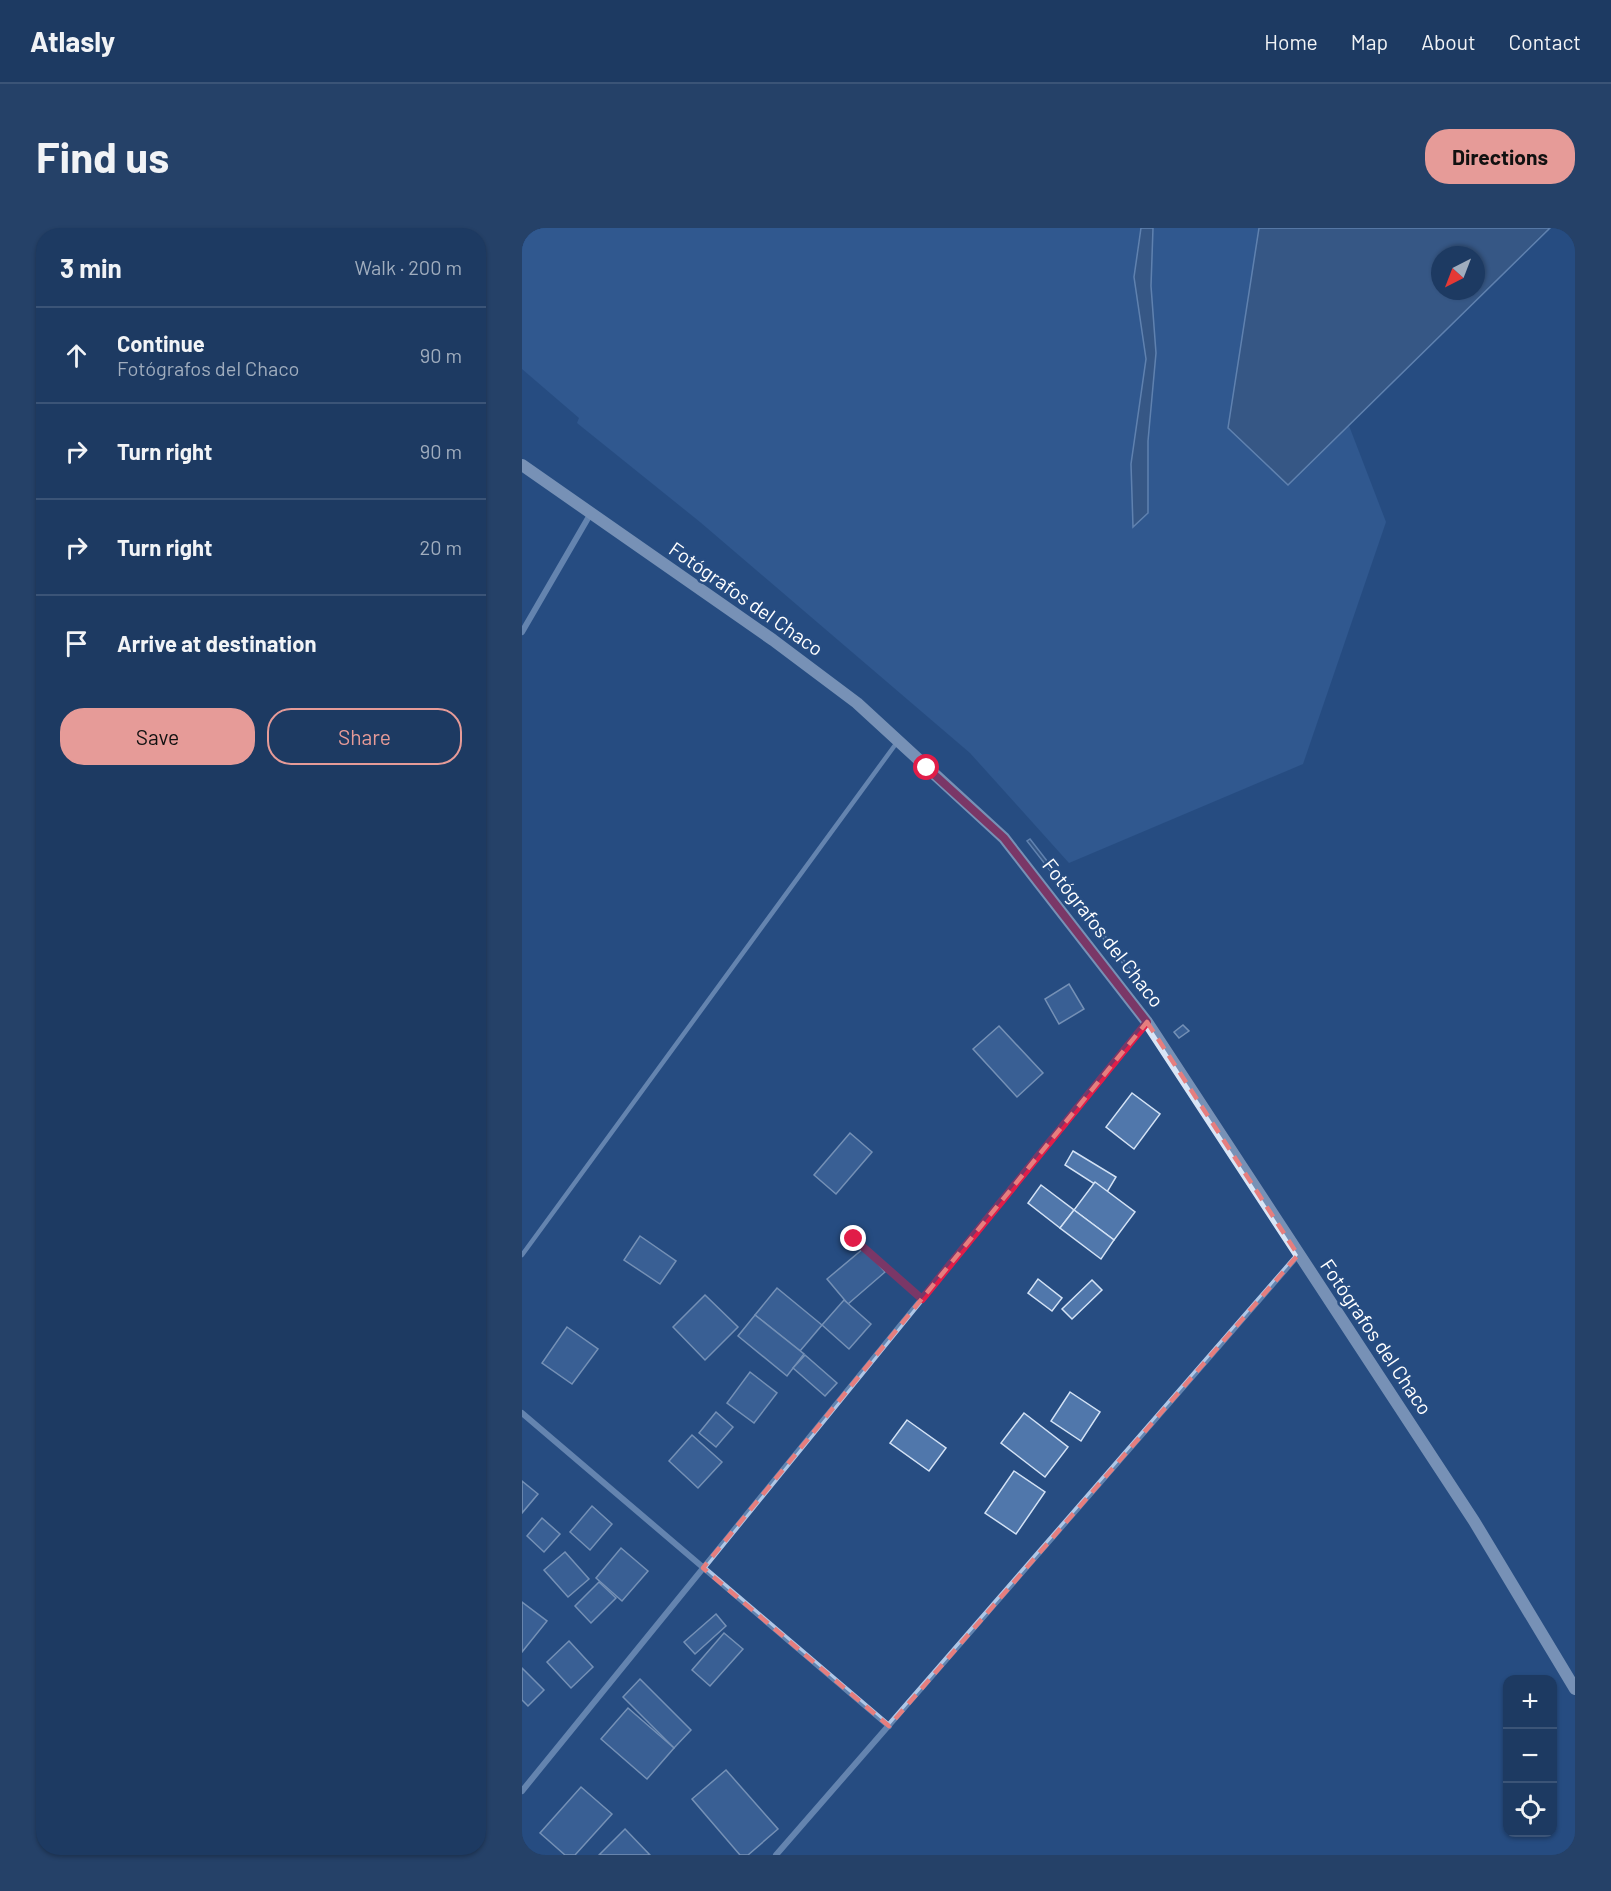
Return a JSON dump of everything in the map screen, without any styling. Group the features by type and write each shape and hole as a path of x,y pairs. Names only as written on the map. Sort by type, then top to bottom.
{"street":[{"name":"Fotógrafos del Chaco","path":"522,465 773,640 857,703 1004,838 1147,1022 1474,1521 1575,1689"},
{"path":"522,632 591,513"},
{"path":"522,1791 1147,1022"},
{"path":"776,1855 1298,1255"},
{"path":"522,1413 889,1726"}],"lane":[{"path":"522,1255 898,741"},
{"path":"854,1239 922,1299"}],"highlighted area":[{"path":"1147,1022 1298,1255 889,1726 703,1568"}],"shaded area":[{"path":"522,228 1273,228 1386,522 1303,764 1069,863 970,753 700,522 577,423 579,418 522,369"},
{"path":"1141,228 1153,228 1151,286 1156,353 1148,441 1148,513 1133,527 1131,464 1146,359 1134,277"},
{"path":"1259,228 1550,228 1485,292 1485,246 1431,246 1431,300 1477,300 1288,485 1228,428"},
{"path":"1030,839 1147,990 1145,992 1027,841"}],"building":[{"path":"1069,984 1084,1009 1059,1024 1045,999"},
{"path":"1183,1025 1189,1031 1179,1038 1174,1032"},
{"path":"999,1026 1043,1073 1017,1097 973,1049"},
{"path":"1132,1093 1160,1114 1134,1149 1106,1127"},
{"path":"850,1133 872,1152 836,1194 814,1175"},
{"path":"1073,1151 1116,1177 1107,1192 1065,1165"},
{"path":"1095,1182 1135,1212 1114,1240 1074,1210"},
{"path":"1041,1185 1074,1210 1060,1228 1028,1203"},
{"path":"1074,1210 1114,1240 1101,1259 1060,1228"},
{"path":"640,1236 676,1261 660,1284 624,1260"},
{"path":"864,1248 885,1272 848,1304 827,1279"},
{"path":"1038,1279 1062,1298 1052,1311 1028,1293"},
{"path":"1092,1280 1102,1290 1072,1319 1062,1309"},
{"path":"777,1288 822,1325 800,1351 755,1315"},
{"path":"705,1295 738,1327 705,1360 673,1327"},
{"path":"844,1300 871,1324 849,1349 822,1325"},
{"path":"755,1315 804,1354 787,1376 738,1336"},
{"path":"567,1327 598,1349 572,1384 542,1363"},
{"path":"805,1355 837,1383 825,1396 793,1368"},
{"path":"750,1372 777,1393 754,1423 727,1403"},
{"path":"1070,1392 1100,1412 1081,1441 1051,1421"},
{"path":"716,1412 733,1427 716,1447 699,1433"},
{"path":"1024,1413 1068,1447 1045,1477 1001,1443"},
{"path":"907,1420 946,1448 929,1471 890,1443"},
{"path":"692,1435 722,1462 698,1488 669,1461"},
{"path":"1014,1471 1045,1492 1016,1534 985,1513"},
{"path":"522,1481 538,1494 522,1513"},
{"path":"592,1506 612,1524 590,1550 570,1532"},
{"path":"542,1518 560,1534 544,1552 527,1536"},
{"path":"621,1548 648,1571 622,1601 596,1578"},
{"path":"565,1552 589,1579 568,1597 544,1570"},
{"path":"599,1582 616,1598 591,1623 575,1606"},
{"path":"522,1602 547,1621 522,1652"},
{"path":"716,1614 726,1626 695,1654 684,1642"},
{"path":"724,1633 743,1649 710,1686 692,1670"},
{"path":"569,1641 593,1667 571,1688 547,1662"},
{"path":"522,1668 544,1690 528,1706 522,1700"},
{"path":"640,1679 691,1730 674,1748 623,1697"},
{"path":"628,1708 674,1748 647,1779 601,1739"},
{"path":"726,1770 778,1829 748,1855 740,1855 692,1799"},
{"path":"581,1787 612,1814 575,1855 565,1855 540,1833"},
{"path":"625,1829 650,1855 599,1855"}],"route":[{"path":"854,1239 922,1299 1147,1022 1004,838 927,768"}]}
